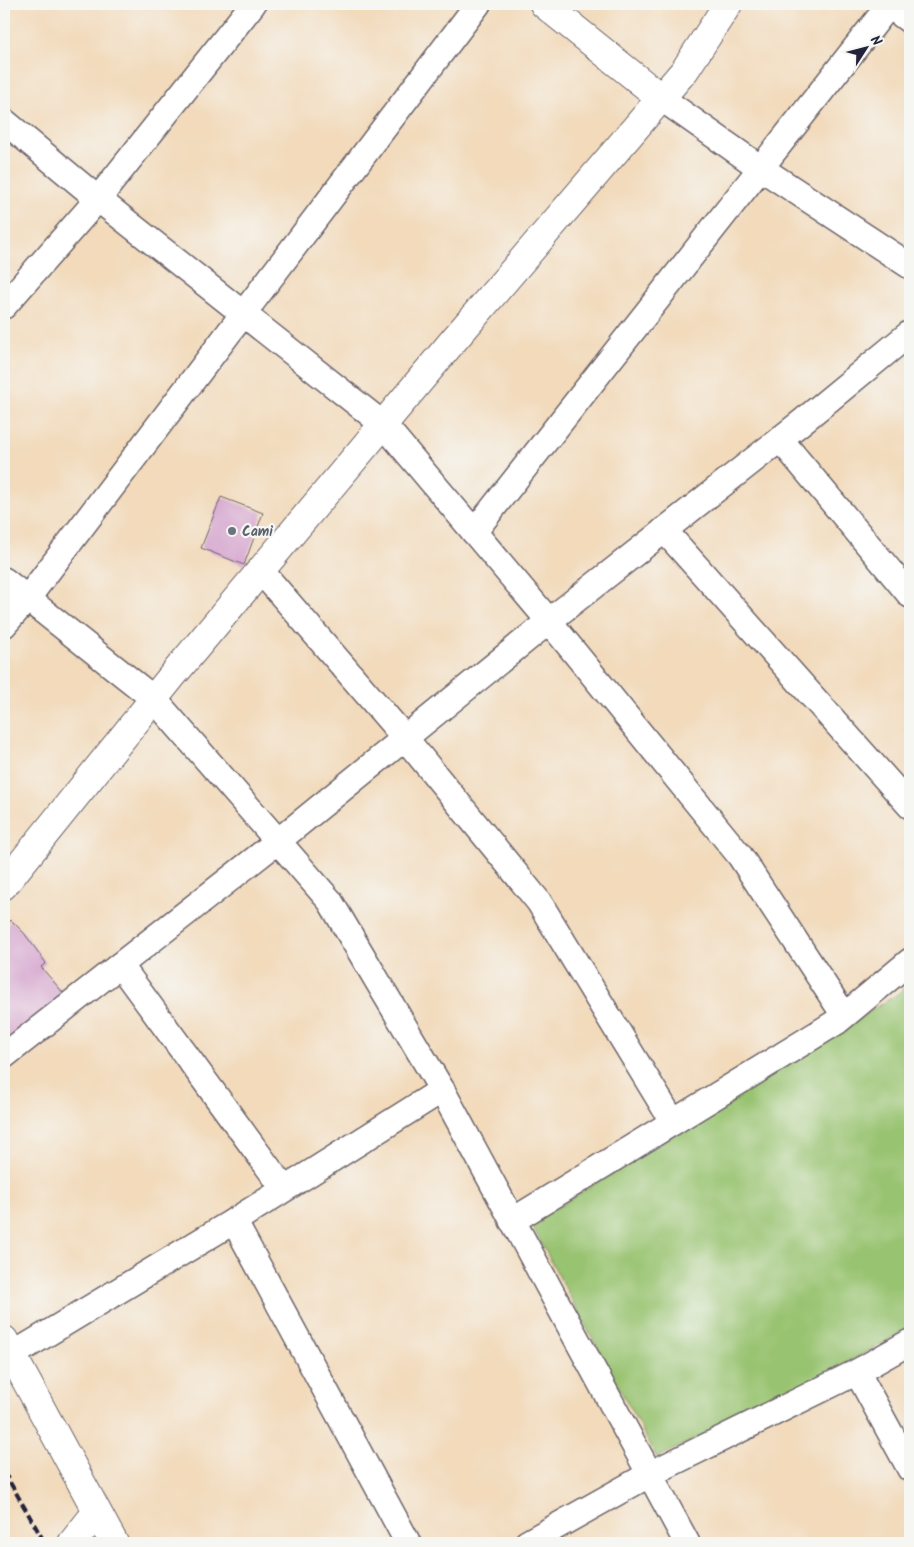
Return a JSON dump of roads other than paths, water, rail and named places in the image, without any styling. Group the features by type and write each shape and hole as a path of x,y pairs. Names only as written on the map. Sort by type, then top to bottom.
{"street":[{"path":"4,306 98,199 253,4"},
{"path":"4,624 27,599 478,4"},
{"path":"544,4 661,98 759,167 910,266"},
{"path":"4,885 154,699 661,98 684,70 728,4"},
{"path":"474,532 889,4 910,21"},
{"path":"4,121 98,199 384,425 548,621 740,856 844,1015"},
{"path":"4,1056 278,841 548,621 780,439 910,333"},
{"path":"780,439 910,595"},
{"path":"664,530 910,806"},
{"path":"261,572 405,738 539,902 673,1122"},
{"path":"4,580 154,699 330,902 442,1090 687,1543"},
{"path":"512,1221 844,1015 910,961"},
{"path":"120,965 284,1189"},
{"path":"114,1543 96,1513 8,1347 234,1220 442,1090"},
{"path":"234,1220 408,1543"},
{"path":"528,1543 650,1474 857,1372 910,1342"},
{"path":"857,1372 910,1469"},
{"path":"72,1543 96,1513"}],"railway":[{"path":"4,1472 45,1543"}],"place":[{"name":"Cami","path":"232,531"}]}
